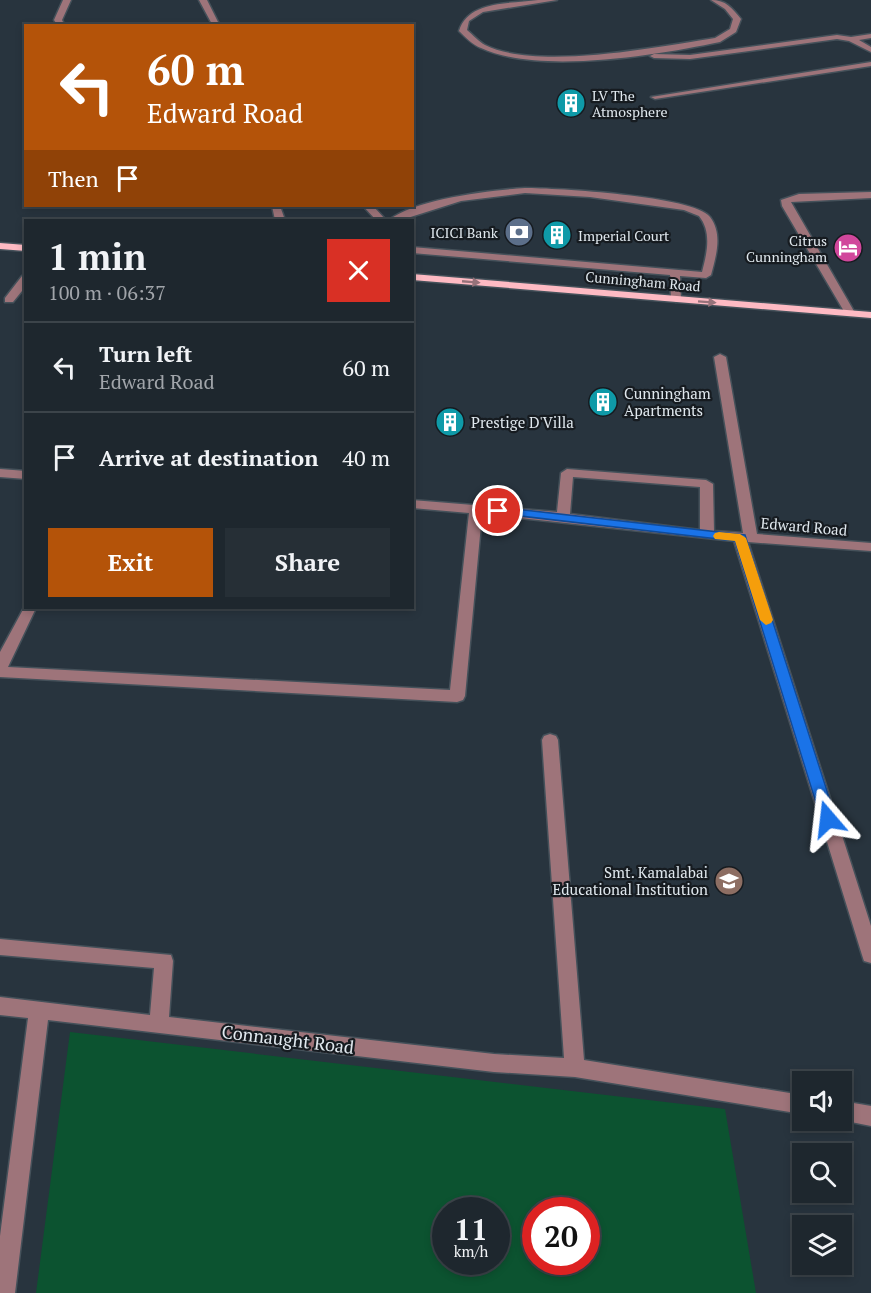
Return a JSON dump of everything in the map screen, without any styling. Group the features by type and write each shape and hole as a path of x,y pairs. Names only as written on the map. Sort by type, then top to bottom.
{"main road":[{"path":"0,246 24,248"},
{"name":"Cunningham Road","path":"414,277 871,315"}],"street":[{"path":"61,24 58,20 66,0"},
{"path":"203,0 216,24"},
{"path":"554,0 480,10 465,20 463,31 474,43 484,48 527,58 578,58 717,40 726,36 737,25 737,19 728,7 717,1"},
{"path":"627,52 690,57 837,37 851,39 871,36"},
{"path":"851,39 871,50"},
{"path":"656,97 871,64"},
{"path":"396,219 419,209 477,194 524,189 601,194 699,212 706,217 714,240 706,275 414,250"},
{"path":"850,313 787,206 786,200 799,197 871,195"},
{"path":"369,207 380,219"},
{"path":"675,273 676,299"},
{"path":"9,300 24,281"},
{"path":"720,357 745,538 871,955"},
{"path":"0,473 24,475"},
{"path":"563,517 567,473 706,484 707,535"},
{"name":"Edward Road","path":"414,504 563,517 707,535 871,548"},
{"path":"0,672 457,696 476,508"},
{"path":"0,667 29,609"},
{"path":"550,741 576,1068"},
{"path":"0,947 164,961 159,1024"},
{"name":"Connaught Road","path":"0,1006 494,1063 576,1068 792,1103"},
{"path":"4,1293 39,1011"},
{"path":"852,1113 871,1116"}],"green space":[{"path":"70,1032 725,1109 756,1293 36,1293"}],"slow traffic":[{"path":"719,536 740,538 766,620"}],"place":[{"name":"LV The Atmosphere","path":"571,103"},
{"name":"ICICI Bank","path":"519,232"},
{"name":"Imperial Court","path":"557,235"},
{"name":"Citrus Cunningham","path":"848,248"},
{"name":"Cunningham Apartments","path":"603,402"},
{"name":"Prestige D'Villa","path":"450,422"},
{"name":"Smt. Kamalabai Educational Institution","path":"729,881"}],"route":[{"path":"498,511 740,538 828,819"}]}
